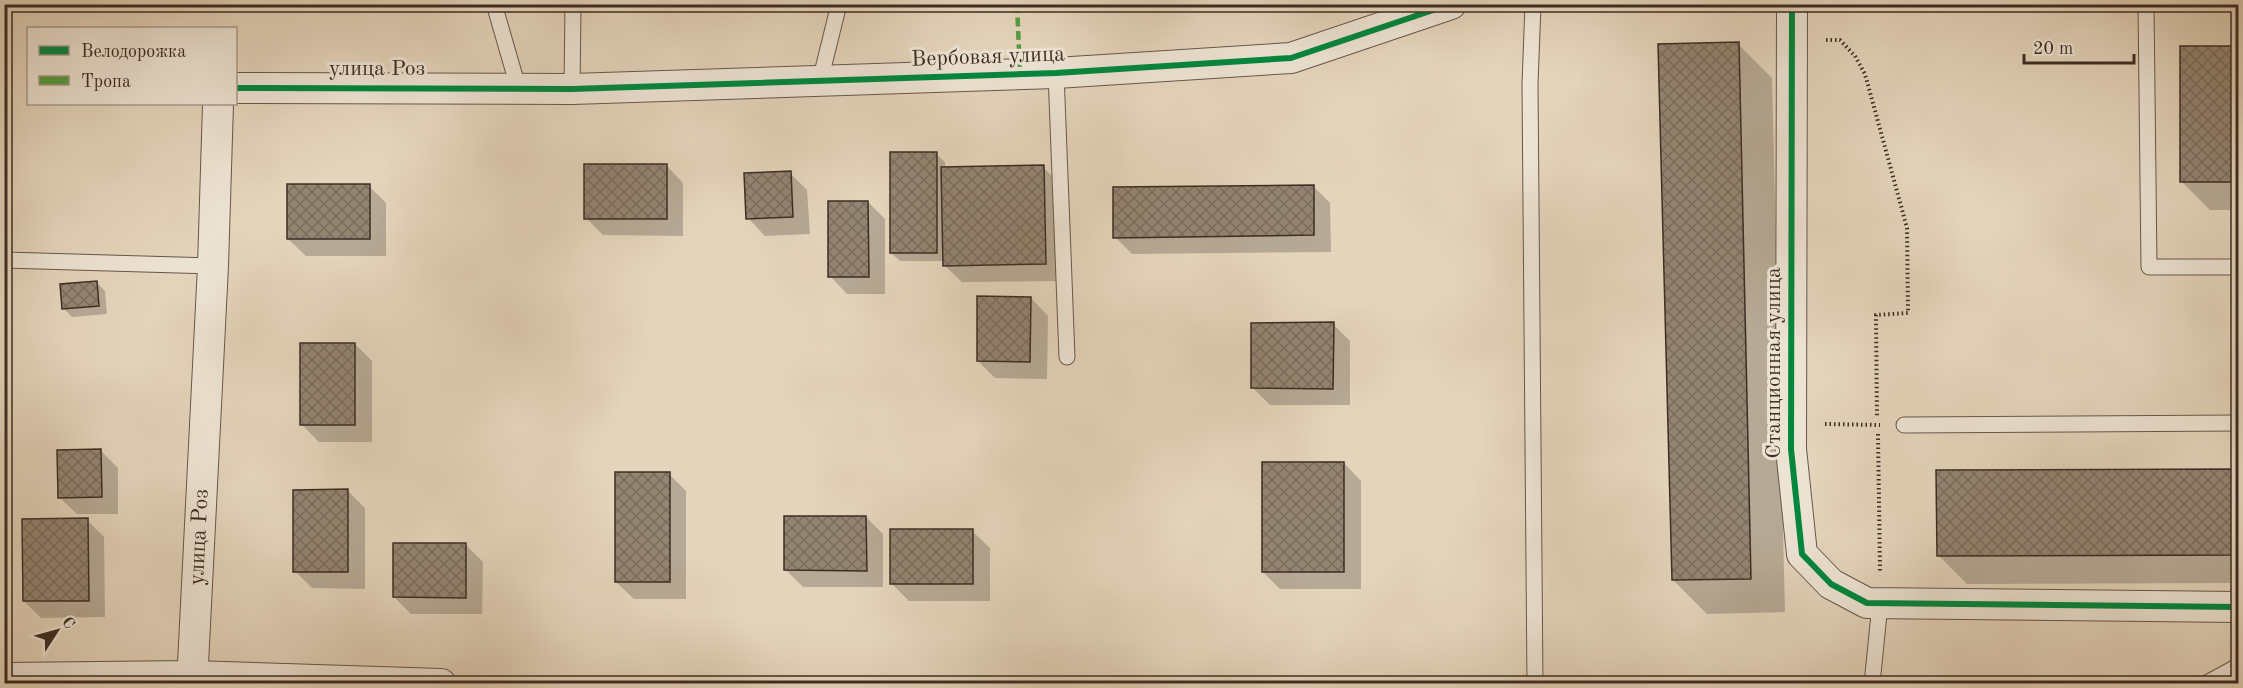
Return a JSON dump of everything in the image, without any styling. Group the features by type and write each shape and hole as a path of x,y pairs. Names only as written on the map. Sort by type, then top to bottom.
{"street":[{"name":"Станционная улица","path":"1792,4 1791,449 1802,554 1831,584 1867,603 2238,607"},
{"name":"Вербовая улица","path":"518,87 572,89 1056,73 1291,58 1450,5"},
{"name":"улица Роз","path":"237,88 518,87"},
{"name":"улица Роз","path":"192,680 213,266 218,105"},
{"path":"4,678 441,684"}],"lane":[{"path":"494,4 518,87"},
{"path":"572,89 573,4"},
{"path":"820,81 839,4"},
{"path":"1533,4 1530,84 1535,684"},
{"path":"2146,4 2149,267 2238,267"},
{"path":"1056,73 1067,357"},
{"path":"4,260 213,266"},
{"path":"1904,424 2238,423"},
{"path":"1872,684 1880,604"},
{"path":"2205,684 2238,666"}],"path":[{"path":"1792,41 1840,40 1855,56 1865,74 1907,228 1908,313 1876,315 1880,604"},
{"path":"1791,424 1904,424"}],"building":[{"path":"1739,42 1751,579 1672,580 1658,44"},
{"path":"2180,46 2238,46 2238,182 2180,182"},
{"path":"890,152 937,152 937,253 890,253"},
{"path":"584,164 667,164 667,219 584,219"},
{"path":"1044,165 1046,264 943,266 941,167"},
{"path":"791,171 793,217 746,219 744,173"},
{"path":"287,184 370,184 370,239 287,239"},
{"path":"1314,185 1314,235 1113,238 1113,187"},
{"path":"828,201 868,201 869,277 828,277"},
{"path":"97,281 99,306 62,309 60,284"},
{"path":"977,296 1031,297 1030,362 977,361"},
{"path":"1334,322 1333,389 1251,388 1251,323"},
{"path":"300,343 355,343 355,425 300,425"},
{"path":"101,449 102,497 58,498 57,450"},
{"path":"1262,462 1344,462 1344,572 1262,572"},
{"path":"2238,469 2238,555 1937,556 1936,470"},
{"path":"615,472 670,472 670,582 615,582"},
{"path":"348,489 348,572 293,572 293,490"},
{"path":"784,516 866,516 867,571 784,570"},
{"path":"88,518 89,601 23,601 22,519"},
{"path":"890,529 973,529 973,584 890,584"},
{"path":"393,543 466,543 466,598 393,597"}],"marked path":[{"path":"1017,4 1020,74"}],"cycle path":[{"path":"237,88 572,89 1056,73 1291,58 1451,4"},
{"path":"1792,4 1791,449 1802,554 1831,584 1867,603 2238,607"}]}
